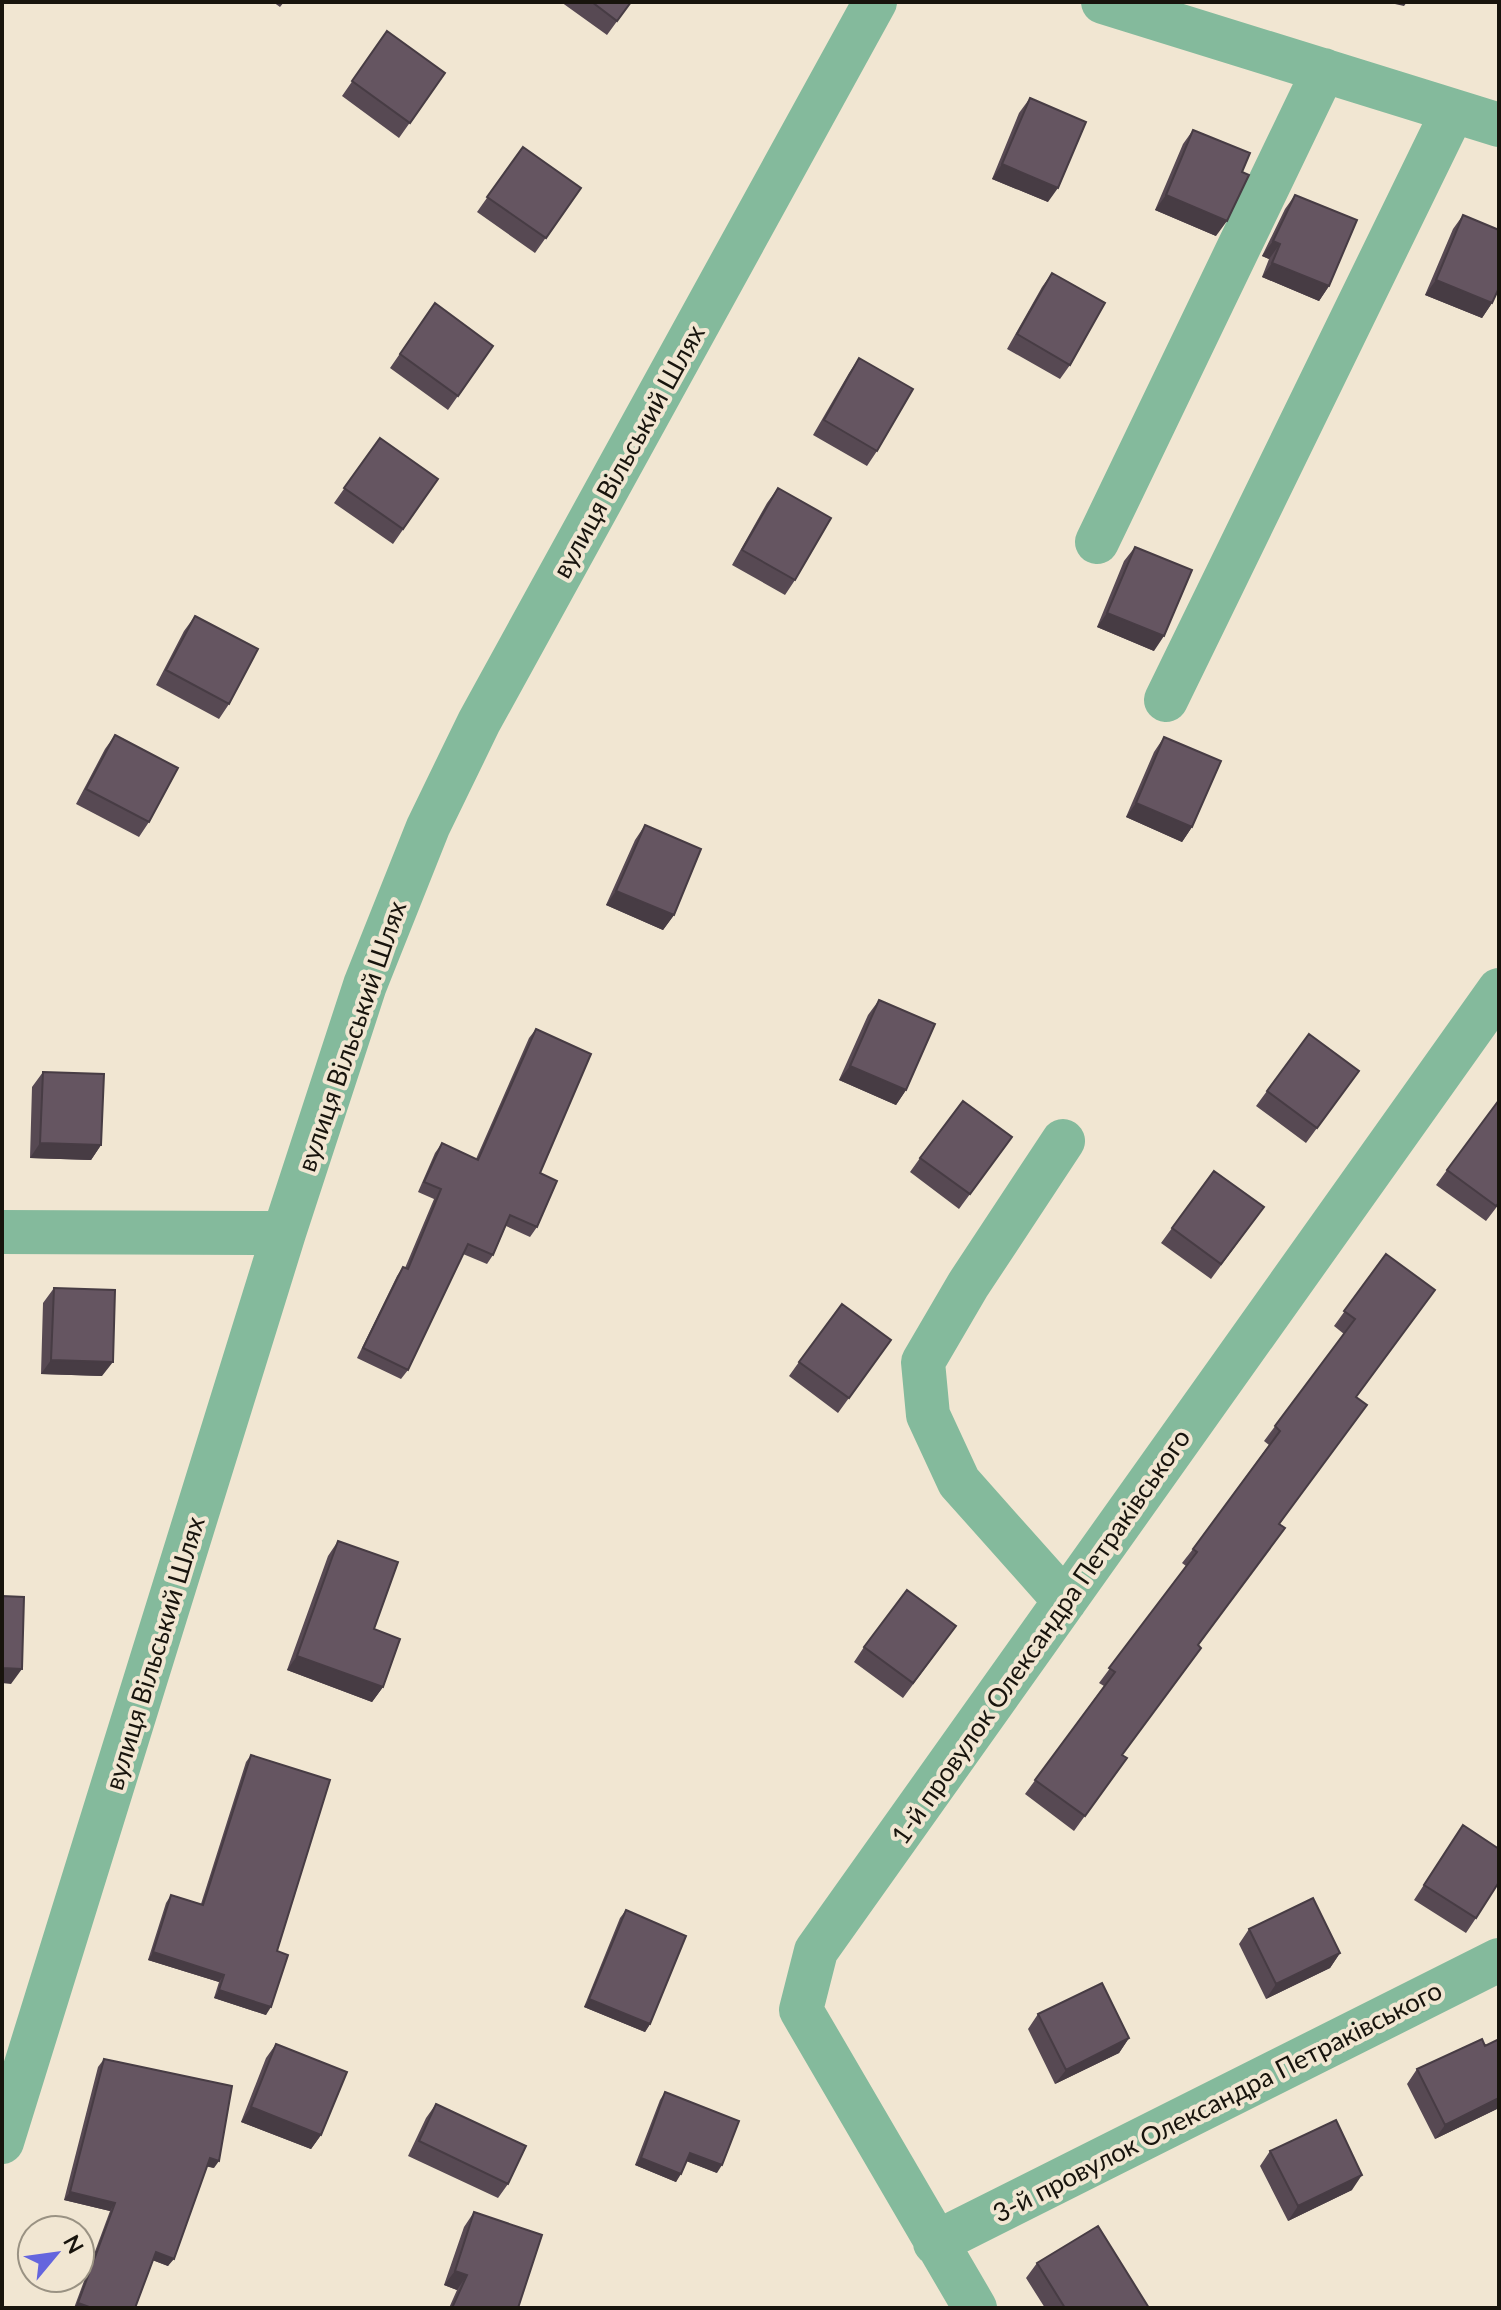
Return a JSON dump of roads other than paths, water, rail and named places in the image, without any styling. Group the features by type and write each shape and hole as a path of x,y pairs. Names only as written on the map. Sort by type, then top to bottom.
{"street":[{"name":"вулиця Вільський Шлях","path":"2,2142 284,1233 365,985 428,827 479,722 875,2"},
{"path":"1103,2 1499,125"},
{"path":"1097,542 1324,70"},
{"path":"1166,700 1453,111"},
{"name":"1-й провулок Олександра Петраківського","path":"975,2308 801,2010 816,1951 1499,990"},
{"path":"1063,1141 968,1285 923,1362 928,1415 959,1482 1065,1601"},
{"path":"2,1232 284,1233"},
{"name":"3-й провулок Олександра Петраківського","path":"935,2243 1499,1960"}]}
